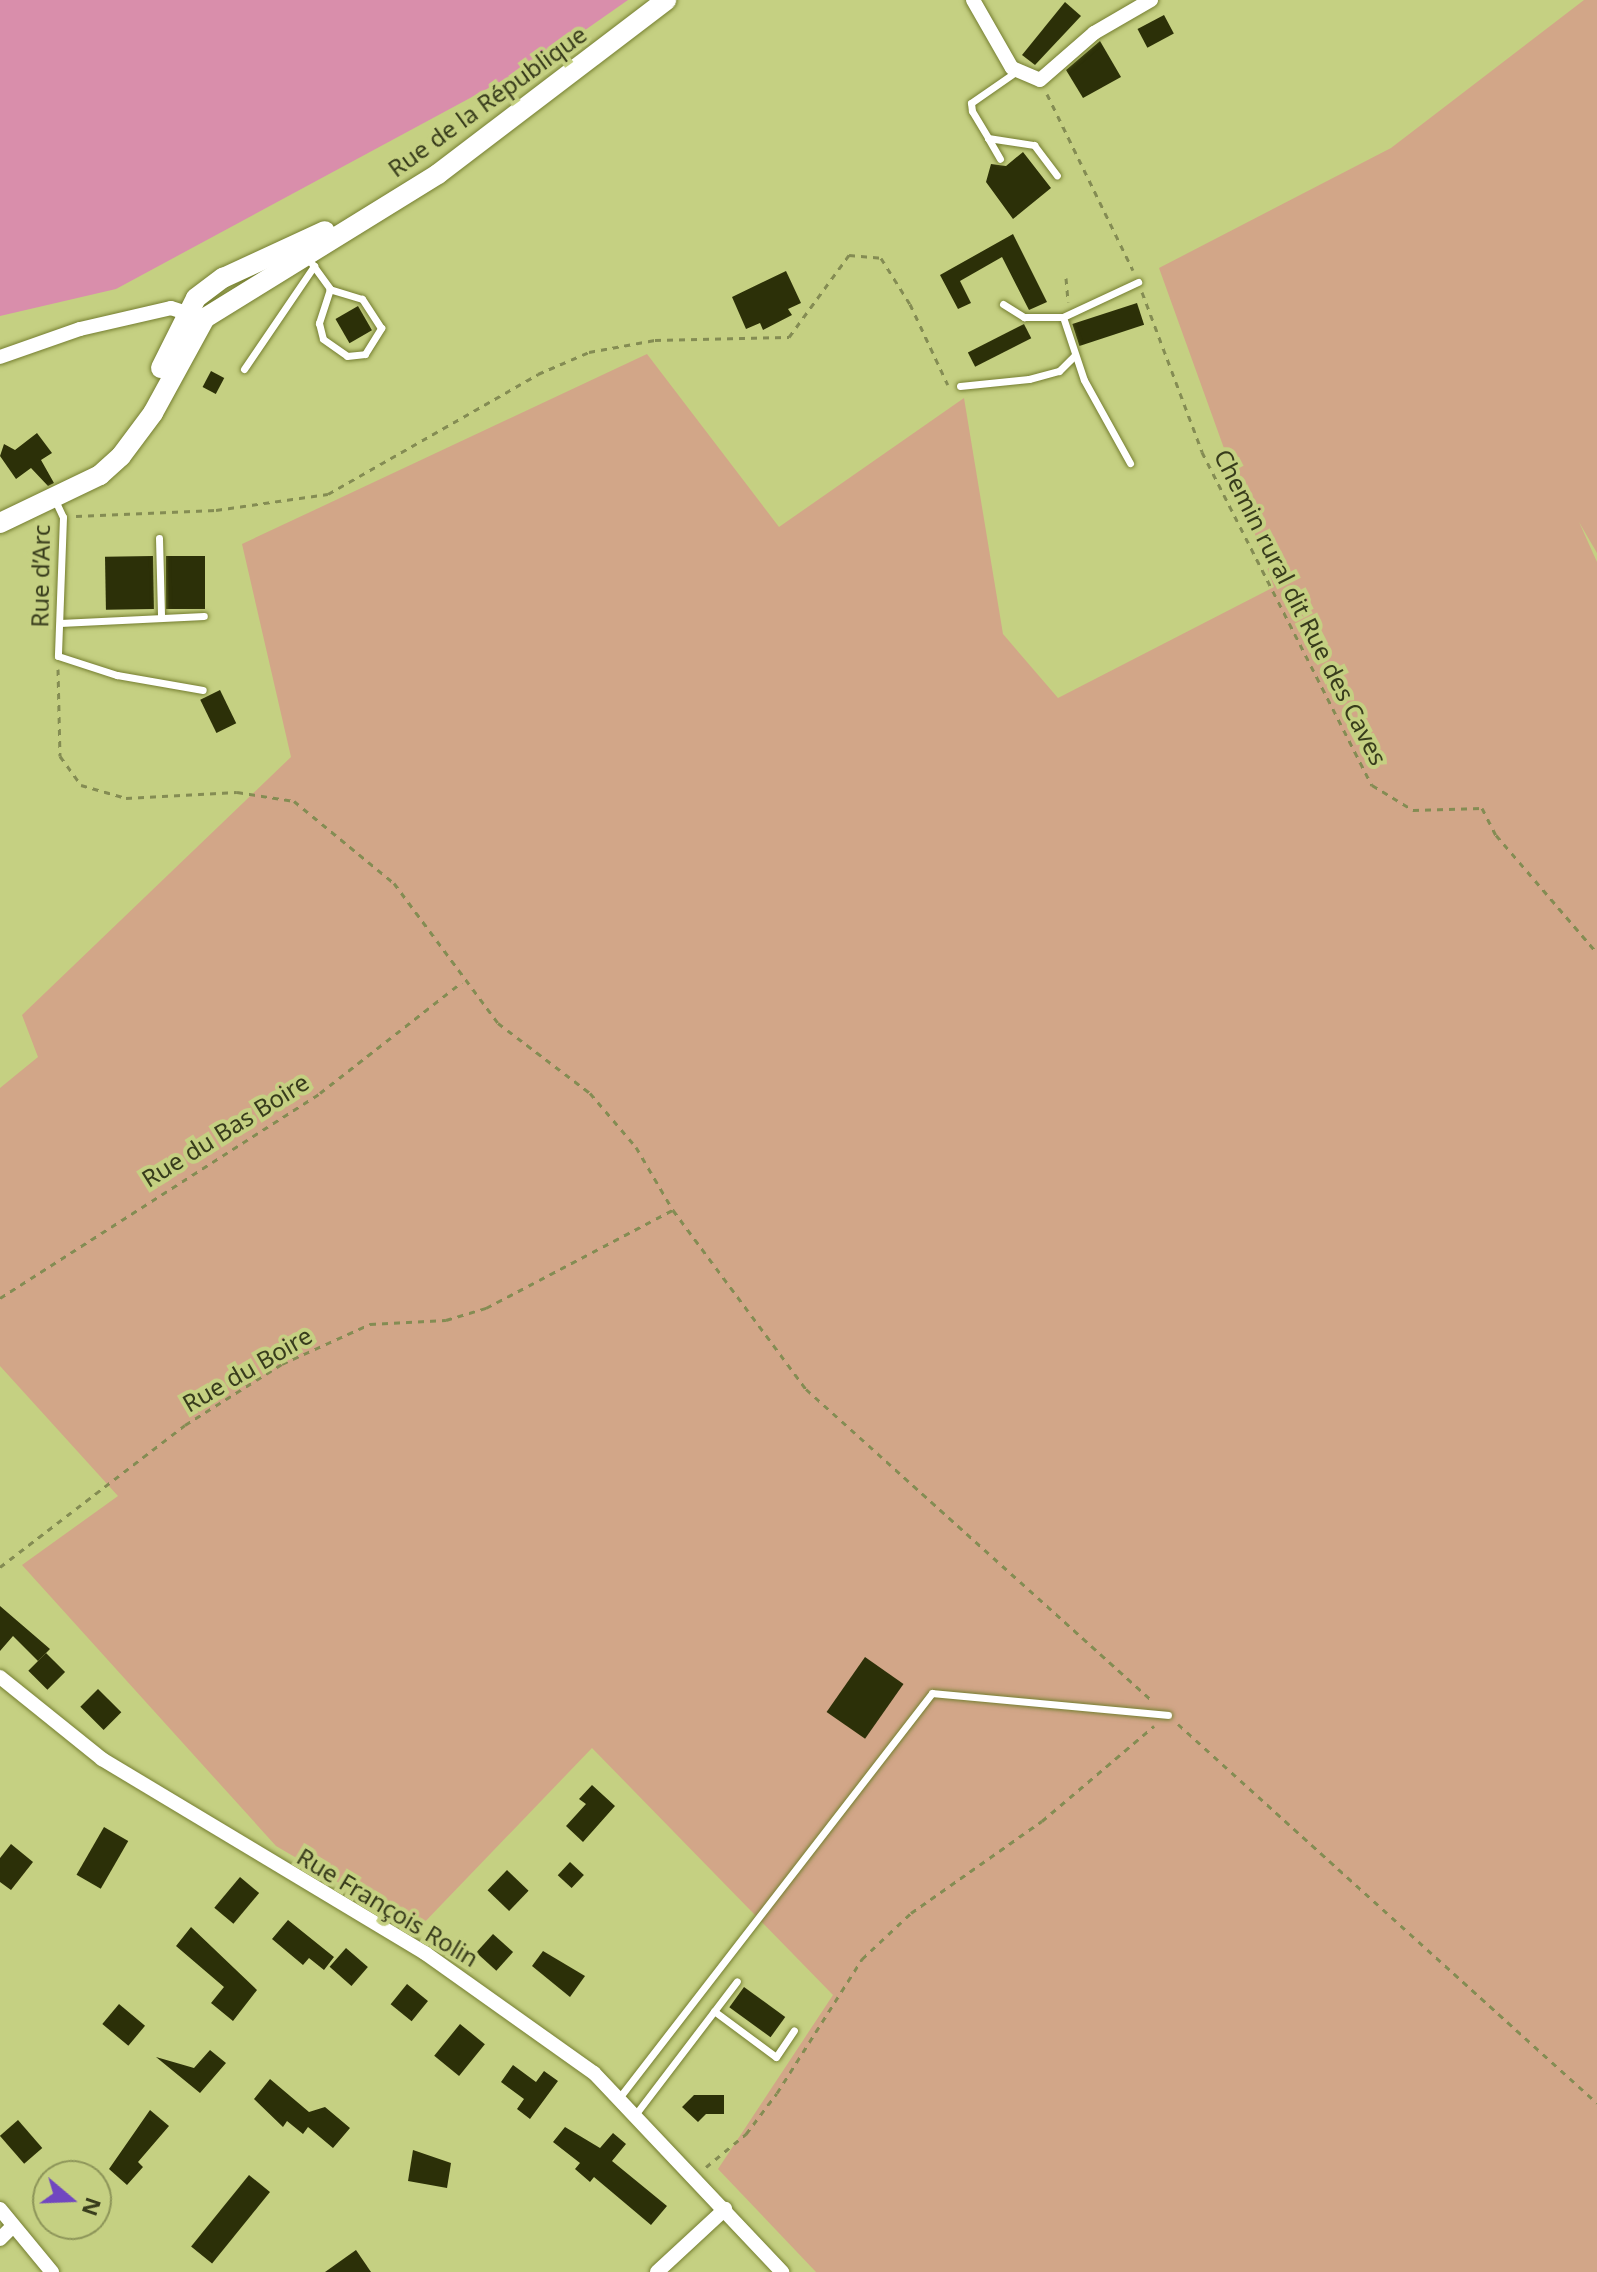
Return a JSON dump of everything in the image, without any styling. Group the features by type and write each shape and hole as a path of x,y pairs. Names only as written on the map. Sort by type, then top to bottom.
{"main road":[{"name":"Rue de la République","path":"0,523 100,475 137,438 195,316 223,278 373,212 438,174 666,0"},
{"name":"Rue de la République","path":"195,316 310,260 373,212"}],"street":[{"path":"973,0 1017,71 1040,80 1094,33 1151,0"},
{"path":"0,357 80,329 171,308 195,316"},
{"name":"Rue François Rolin","path":"0,1677 102,1759 512,2011 619,2098 782,2272"},
{"path":"0,2209 52,2272"},
{"path":"657,2272 725,2209"},
{"path":"0,2239 12,2227"}],"lane":[{"path":"1000,159 971,103 1017,71"},
{"path":"988,138 1034,145 1057,175"},
{"path":"244,369 310,260 330,289 362,299 381,328 365,354 347,356 323,339 319,323 330,289"},
{"path":"1003,304 1024,317 1066,315 1138,282"},
{"path":"1066,315 1074,356 1130,463"},
{"path":"960,386 1029,379 1059,371 1074,356"},
{"name":"Rue d’Arc","path":"54,498 63,517 58,656"},
{"path":"159,538 161,617"},
{"path":"60,623 204,616"},
{"path":"58,656 117,675 203,690"},
{"path":"619,2098 932,1693 1166,1716"},
{"path":"635,2115 737,1981"},
{"path":"714,2011 776,2057 794,2030"}],"path":[{"name":"Chemin rural dit Rue des Caves","path":"1040,80 1138,282 1202,452 1372,785 1413,810 1482,808 1496,835 1597,953"},
{"path":"63,517 216,510 328,494 538,374 589,352 655,340 789,337 849,255 881,258 948,385 960,386"},
{"path":"1066,278 1066,315"},
{"path":"58,656 60,756 81,785 126,798 237,792 294,801 394,883 462,982 498,1023 590,1093 636,1147 673,1210 806,1389 1597,2103"},
{"name":"Rue du Bas Boire","path":"0,1298 320,1093 462,982"},
{"name":"Rue du Boire","path":"0,1567 185,1425 282,1364 370,1324 446,1320 486,1308 673,1210"},
{"path":"694,2177 746,2134 862,1959 911,1913 1042,1821 1166,1716"}],"shaded area":[{"path":"0,0 628,0 548,56 116,289 0,316"},
{"path":"1584,0 1597,0 1597,553 1579,522 1597,562 1597,2272 816,2272 718,2169 833,1995 592,1748 418,1929 276,1846 22,1565 118,1496 0,1366 0,1088 38,1057 22,1015 291,757 242,544 647,354 779,527 964,398 1003,634 1058,698 1274,587 1159,268 1391,148"}],"building":[{"path":"1065,2 1081,16 1035,65 1022,55"},
{"path":"1164,15 1174,34 1147,48 1138,29"},
{"path":"1100,41 1121,77 1083,98 1066,70"},
{"path":"1023,152 1051,188 1013,219 986,182 991,164 1006,166"},
{"path":"1013,234 1047,302 1029,310 1002,257 960,281 971,303 958,309 940,275"},
{"path":"786,271 801,303 788,309 792,315 763,330 760,323 746,329 732,297"},
{"path":"1137,303 1144,325 1079,346 1072,324"},
{"path":"358,306 372,330 349,343 335,319"},
{"path":"1024,324 1031,338 975,367 968,353"},
{"path":"211,371 224,378 216,394 203,387"},
{"path":"37,433 52,453 41,460 54,483 48,486 31,468 16,479 0,456 4,444 15,450"},
{"path":"153,556 154,609 106,610 105,557"},
{"path":"166,556 205,556 205,609 166,609"},
{"path":"220,690 236,723 216,733 200,700"},
{"path":"0,1606 50,1649 38,1661 13,1636 0,1651"},
{"path":"46,1653 65,1672 47,1690 28,1671"},
{"path":"865,1657 904,1684 865,1739 827,1712"},
{"path":"98,1689 121,1712 104,1730 80,1707"},
{"path":"592,1785 615,1806 583,1842 566,1826 586,1804 579,1799"},
{"path":"104,1827 128,1841 101,1889 76,1875"},
{"path":"11,1844 33,1862 11,1890 0,1882 0,1858"},
{"path":"570,1862 584,1875 572,1888 558,1875"},
{"path":"507,1870 529,1891 509,1911 488,1890"},
{"path":"240,1877 259,1893 233,1924 214,1908"},
{"path":"288,1920 334,1957 324,1970 309,1958 303,1965 272,1939"},
{"path":"191,1927 257,1990 233,2021 211,2003 224,1987 176,1946"},
{"path":"493,1934 513,1952 496,1971 476,1953"},
{"path":"346,1948 368,1967 351,1986 330,1967"},
{"path":"543,1951 585,1976 570,1997 532,1966"},
{"path":"407,1984 428,2001 412,2021 391,2004"},
{"path":"744,1987 785,2017 771,2037 729,2007"},
{"path":"119,2004 145,2026 128,2046 102,2024"},
{"path":"460,2024 485,2044 459,2076 434,2056"},
{"path":"210,2050 226,2063 200,2093 156,2057 194,2068"},
{"path":"513,2065 536,2082 544,2071 558,2081 530,2119 517,2109 524,2099 501,2082"},
{"path":"270,2079 309,2112 325,2107 350,2128 333,2148 308,2127 303,2134 287,2121 283,2127 254,2099"},
{"path":"694,2095 724,2095 724,2114 706,2114 698,2122 682,2107"},
{"path":"150,2110 169,2126 138,2162 143,2167 127,2185 112,2172 112,2165"},
{"path":"18,2120 42,2148 24,2164 0,2136"},
{"path":"565,2127 600,2148 613,2133 626,2144 612,2161 667,2206 651,2225 594,2177 590,2182 575,2169 580,2163 553,2142"},
{"path":"413,2150 451,2163 447,2188 408,2181"},
{"path":"249,2175 270,2192 212,2263 191,2246"},
{"path":"356,2250 371,2272 325,2272"}]}
